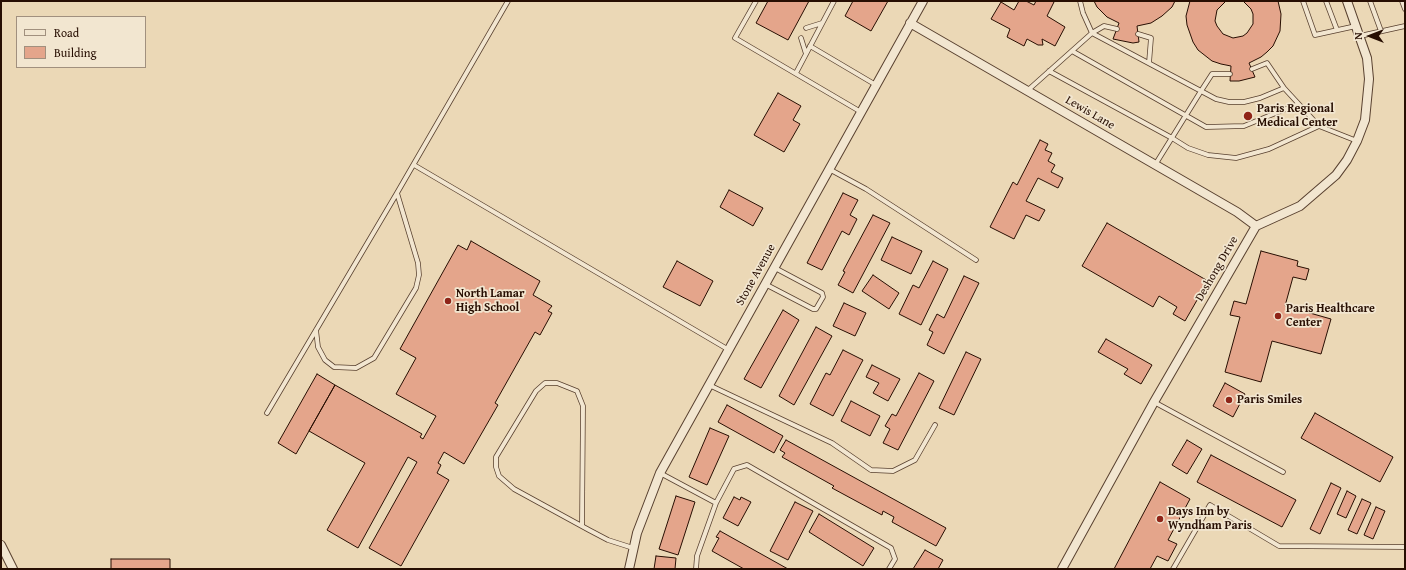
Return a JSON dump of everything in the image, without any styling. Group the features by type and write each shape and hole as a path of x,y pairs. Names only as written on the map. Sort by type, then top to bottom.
{"street":[{"name":"Stone Avenue","path":"629,569 637,533 660,473 923,1"},
{"path":"1256,226 1300,206 1336,175 1347,160 1357,141 1364,120 1369,79 1367,58 1347,1"},
{"name":"Lewis Lane","path":"910,24 1237,212 1256,226"},
{"name":"Deshong Drive","path":"1062,569 1154,402 1256,226"},
{"path":"1,545 13,569"}],"lane":[{"path":"267,413 414,165 508,1"},
{"path":"756,1 735,38 861,112"},
{"path":"796,73 834,1"},
{"path":"1080,1 1083,13 1092,33 1216,99 1229,102 1244,102 1260,98 1284,88"},
{"path":"1303,1 1315,35 1356,26"},
{"path":"1326,1 1337,30"},
{"path":"1370,1 1381,32"},
{"path":"1402,1 1405,9"},
{"path":"806,28 822,23"},
{"path":"1027,91 1092,33 1104,26 1117,29"},
{"path":"1359,36 1405,26"},
{"path":"1138,34 1151,38 1148,63"},
{"path":"801,38 806,54"},
{"path":"810,46 876,85"},
{"path":"1072,51 1206,126 1244,126 1298,104"},
{"path":"1252,69 1267,63 1284,88 1319,126 1357,141"},
{"path":"1049,71 1188,148 1208,155 1236,158 1269,149 1319,126"},
{"path":"1155,165 1212,74 1230,74"},
{"path":"414,165 728,350"},
{"path":"829,169 866,188 976,260"},
{"path":"316,330 318,347 325,360 334,366 356,368 374,358 416,288 419,275 418,263 397,193"},
{"path":"765,284 813,309 816,309 823,298 822,293 774,267"},
{"path":"582,526 583,406 577,391 557,383 545,383 536,391 496,457 496,467 499,476 514,488 582,526 608,540 634,548"},
{"path":"709,385 832,443 871,470 893,471 915,460 935,425"},
{"path":"1154,402 1283,472"},
{"path":"696,569 697,556 716,503 734,469 747,465 891,548 895,559 889,569"},
{"path":"660,473 716,503"},
{"path":"1173,569 1210,505 1279,546 1405,547"}],"building":[{"path":"768,1 809,1 788,40 756,23"},
{"path":"853,1 888,1 871,31 845,16"},
{"path":"1019,1 1026,1 1034,5 1036,1 1054,2 1047,16 1065,27 1055,46 1042,39 1043,45 1038,45 1027,39 1024,46 1007,37 1010,29 991,19 1001,2 1014,10"},
{"path":"1094,1 1175,1 1172,7 1162,16 1151,23 1137,26 1139,42 1133,43 1113,39 1119,23 1107,17 1097,7"},
{"path":"1190,1 1226,1 1217,10 1215,21 1223,34 1233,38 1243,36 1253,24 1253,14 1251,9 1243,1 1278,1 1281,14 1280,31 1273,46 1261,57 1249,63 1255,77 1239,81 1230,81 1231,66 1212,61 1198,50 1193,42 1187,25 1186,16"},
{"path":"778,93 801,106 793,120 800,124 784,152 754,135"},
{"path":"1040,140 1048,144 1045,150 1052,153 1048,161 1055,165 1051,172 1063,178 1058,188 1038,178 1026,201 1045,210 1039,221 1026,215 1014,239 990,227 1013,182 1017,185"},
{"path":"729,190 763,208 753,226 720,207"},
{"path":"843,193 858,200 850,215 857,219 849,235 842,231 822,270 807,263"},
{"path":"873,215 890,223 853,293 838,285 845,272 843,271"},
{"path":"1107,223 1208,281 1185,321 1173,314 1177,307 1159,296 1153,307 1082,266"},
{"path":"892,237 922,251 911,274 881,260"},
{"path":"471,241 540,281 533,295 552,306 548,311 552,313 540,335 535,332 495,403 498,405 464,464 444,452 438,463 441,465 437,473 449,480 401,566 369,548 417,462 408,457 358,548 327,530 365,463 309,431 335,385 422,434 420,437 423,439 436,416 396,394 416,358 400,349 458,245 467,250"},
{"name":"Paris Healthcare Center","path":"1261,251 1298,261 1297,266 1309,269 1306,280 1293,277 1285,306 1331,319 1321,354 1272,341 1261,382 1225,372 1240,317 1230,315 1234,301 1246,304"},
{"path":"677,261 713,281 700,306 663,287"},
{"path":"933,261 948,269 921,325 899,314 913,285 919,288"},
{"path":"873,275 899,293 889,309 862,291"},
{"path":"964,276 979,283 944,354 927,345 933,332 929,330 937,314 944,318"},
{"path":"844,303 866,313 855,336 833,326"},
{"path":"783,310 799,320 761,388 744,379"},
{"path":"816,327 832,336 794,405 779,396"},
{"path":"1106,339 1152,365 1141,384 1124,374 1128,369 1098,352"},
{"path":"843,350 863,360 833,416 810,404 826,373 830,375"},
{"path":"966,352 981,359 954,415 939,408"},
{"path":"872,365 900,379 888,401 873,393 879,383 866,377"},
{"path":"919,373 934,381 898,450 883,443 890,429 885,426 892,414 896,416"},
{"path":"317,374 335,385 296,454 278,443"},
{"name":"Paris Smiles","path":"1225,383 1245,394 1233,417 1213,406"},
{"path":"851,401 880,416 870,436 841,421"},
{"path":"727,405 783,436 774,453 718,422"},
{"path":"1315,413 1393,457 1380,482 1301,438"},
{"path":"710,428 729,436 707,485 689,477"},
{"path":"786,440 946,528 936,546 892,522 894,517 883,511 882,515 832,488 834,486 782,457 785,453 780,450"},
{"path":"1187,440 1202,449 1187,474 1172,465"},
{"path":"1211,455 1296,500 1282,527 1197,482"},
{"name":"Days Inn by Wyndham Paris","path":"1160,482 1190,499 1168,540 1177,544 1168,561 1157,556 1150,569 1114,569"},
{"path":"1331,483 1341,488 1320,534 1310,529"},
{"path":"1347,491 1356,496 1346,518 1337,514"},
{"path":"676,496 695,502 678,555 659,549"},
{"path":"734,497 740,500 741,497 751,502 738,526 723,518"},
{"path":"1362,499 1371,503 1357,534 1348,530"},
{"path":"795,502 813,511 788,560 770,551"},
{"path":"1376,507 1385,511 1373,539 1364,535"},
{"path":"819,514 874,548 863,566 809,532"},
{"path":"720,531 788,569 744,569 712,551 719,538 716,537"},
{"path":"925,550 943,560 938,569 913,569"},
{"path":"656,556 676,558 675,569 654,569"},
{"path":"111,559 170,559 170,569 111,569"}],"place":[{"name":"Paris Regional Medical Center","path":"1248,116"},
{"name":"North Lamar High School","path":"448,301"},
{"name":"Paris Healthcare Center","path":"1278,316"},
{"name":"Paris Smiles","path":"1229,400"},
{"name":"Days Inn by Wyndham Paris","path":"1160,519"}]}
